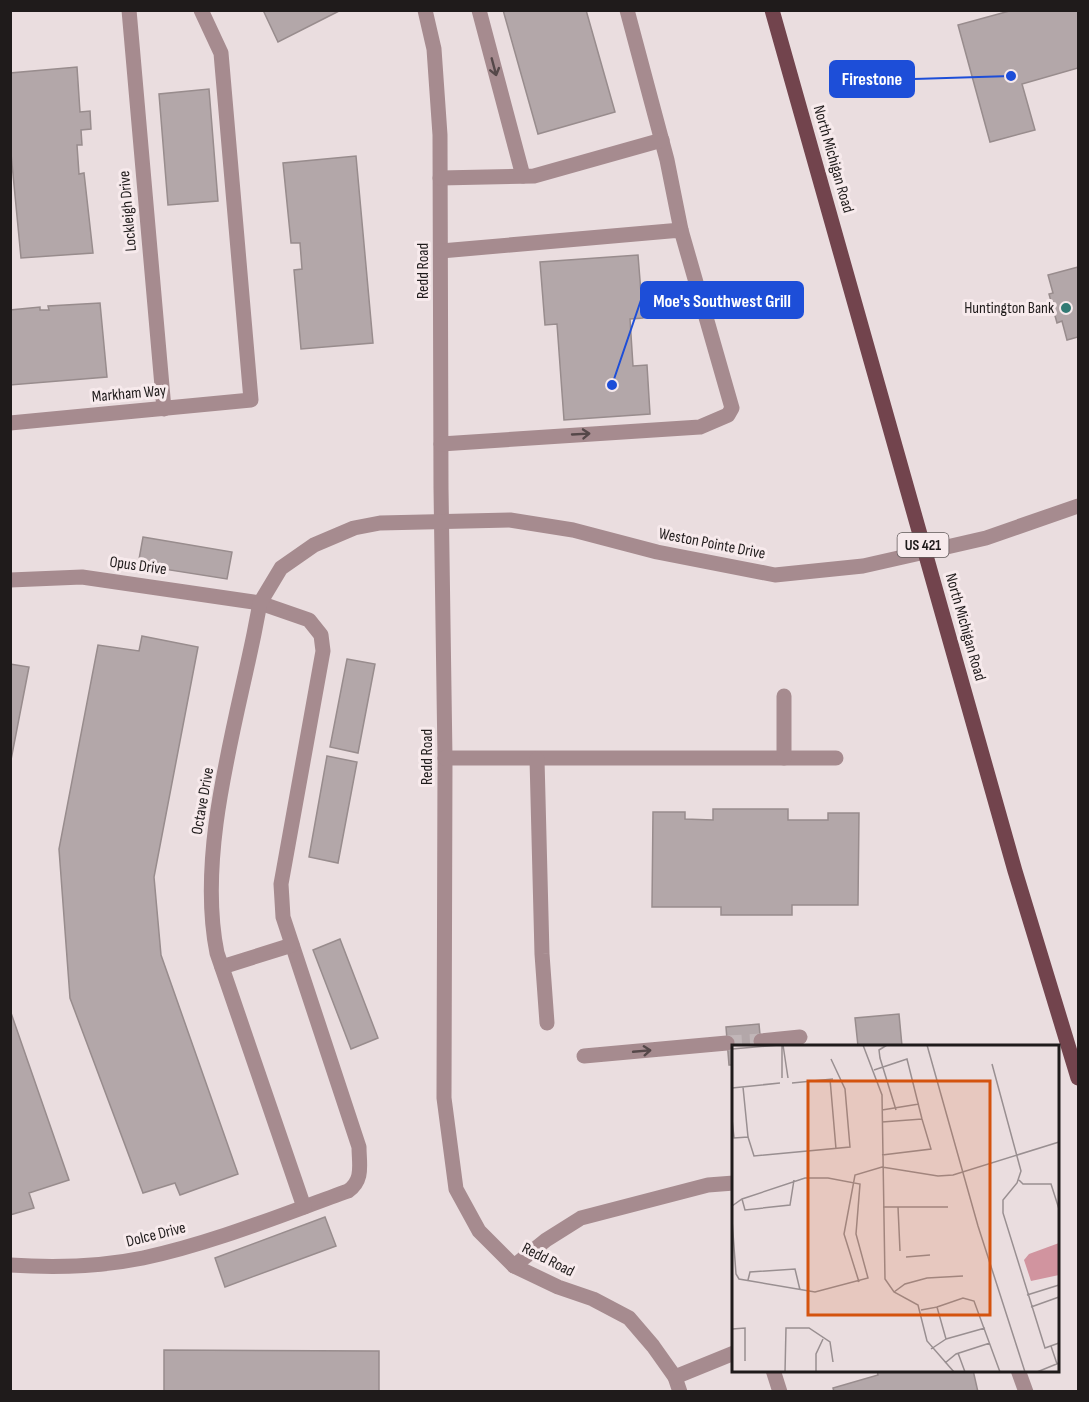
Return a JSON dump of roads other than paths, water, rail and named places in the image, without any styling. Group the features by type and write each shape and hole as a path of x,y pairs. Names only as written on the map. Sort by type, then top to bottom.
{"main road":[{"name":"North Michigan Road","path":"772,10 1016,871 1078,1078"}],"street":[{"name":"Lockleigh Drive","path":"129,10 164,409"},
{"name":"Markham Way","path":"10,423 252,400 221,53 201,10"},
{"name":"Redd Road","path":"425,10 434,49 439,88 441,520 445,758 444,1098 447,1137 456,1189 479,1231 514,1266 558,1287 593,1299 629,1318 653,1346 678,1384"},
{"path":"479,10 524,176"},
{"path":"441,444 700,427 728,415 732,408 681,230 662,140 627,10"},
{"path":"440,178 534,176 662,140"},
{"path":"441,251 681,230"},
{"name":"Weston Pointe Drive","path":"441,520 510,520 573,530 668,555 775,574 863,566 986,538 1078,506"},
{"name":"Octave Drive","path":"304,1207 222,968 211,921 212,860 216,826 260,603 281,568 314,545 354,528 380,523 441,520"},
{"name":"Opus Drive","path":"10,580 30,577 100,579 260,603 309,620 321,635 322,651 281,884 283,917 292,945"},
{"path":"784,696 784,758"},
{"path":"445,758 836,758"},
{"path":"537,759 542,954 547,1023"},
{"path":"222,968 292,945"},
{"name":"Dolce Drive","path":"10,1265 90,1266 143,1258 304,1207 357,1185 360,1176 359,1147 292,945"},
{"path":"761,1041 800,1037"},
{"path":"584,1056 728,1043"},
{"path":"514,1266 546,1240 581,1218 698,1187 732,1183"},
{"path":"678,1384 732,1354"},
{"path":"773,1372 780,1392"},
{"path":"1018,1372 1026,1392"}],"tunnel":[{"path":"727,1043 761,1041"}],"place":[{"name":"Firestone","path":"1011,76"},
{"name":"Huntington Bank","path":"1066,308"},
{"name":"Moe's Southwest Grill","path":"612,385"}]}
